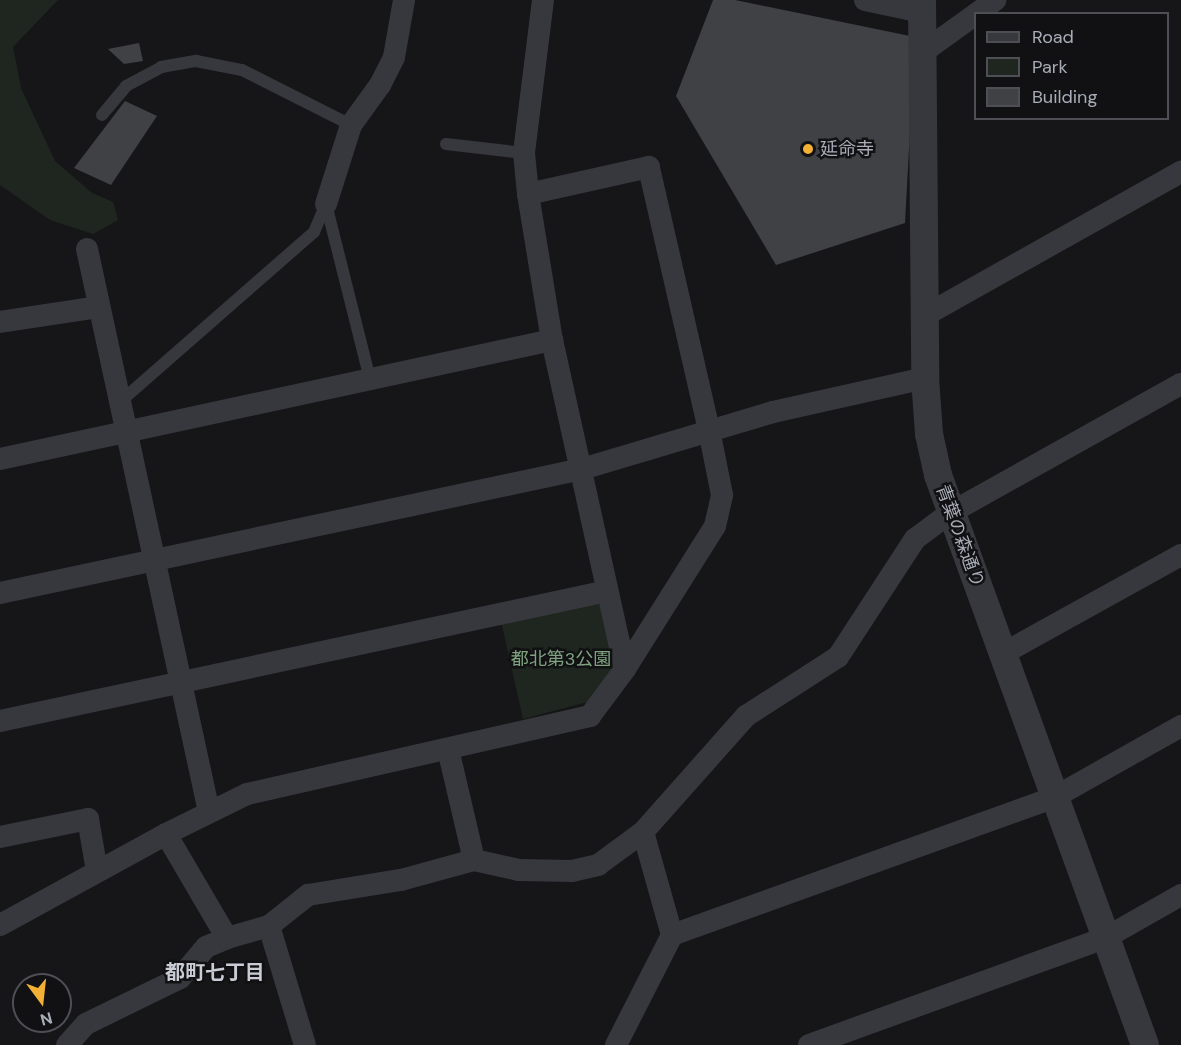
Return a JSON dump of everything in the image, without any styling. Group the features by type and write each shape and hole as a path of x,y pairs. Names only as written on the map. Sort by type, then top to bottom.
{"street":[{"path":"326,204 351,125 381,85 394,57 404,0"},
{"path":"543,0 524,153 528,194 552,340 626,669"},
{"path":"865,0 922,6"},
{"path":"979,12 995,0"},
{"name":"青葉の森通り","path":"922,6 925,378 929,434 950,513 1004,653 1145,1045"},
{"path":"923,52 974,15"},
{"path":"0,925 166,834 247,794 590,716 626,669 715,526 722,495 709,430 649,166 528,194"},
{"path":"924,316 1181,172"},
{"path":"87,249 209,812"},
{"path":"0,322 98,307"},
{"path":"0,459 552,340"},
{"path":"0,593 582,469 709,430 925,378"},
{"path":"67,1045 86,1023 180,978 206,947 227,938 269,926 308,895 401,880 474,860 519,870 572,871 598,865 644,832 746,716 838,657 915,538 950,513 1181,384"},
{"path":"1004,653 1181,555"},
{"path":"0,721 607,591"},
{"path":"672,935 1055,797 1181,726"},
{"path":"448,749 474,860"},
{"path":"0,837 88,819 97,871"},
{"path":"616,1045 672,935 644,832"},
{"path":"166,834 227,938"},
{"path":"809,1045 1107,937 1181,895"},
{"path":"269,926 305,1045"}],"lane":[{"path":"102,115 126,86 161,67 196,61 242,70 351,125"},
{"path":"446,144 524,153"},
{"path":"326,204 370,379"},
{"path":"121,402 314,232 326,204"}],"green space":[{"path":"0,0 58,0 13,47 21,88 55,161 92,193 113,202 118,220 93,234 50,220 0,185"},
{"name":"都北第3公園","path":"595,601 603,608 615,665 591,701 523,719 501,621"}],"building":[{"name":"延命寺","path":"713,0 735,0 915,37 905,223 776,265 676,96"},
{"path":"139,43 143,61 124,64 108,49"},
{"path":"125,101 157,116 111,185 74,168"}],"place":[{"name":"延命寺","path":"808,149"}],"district":[{"name":"都町七丁目","path":"215,972"}]}
